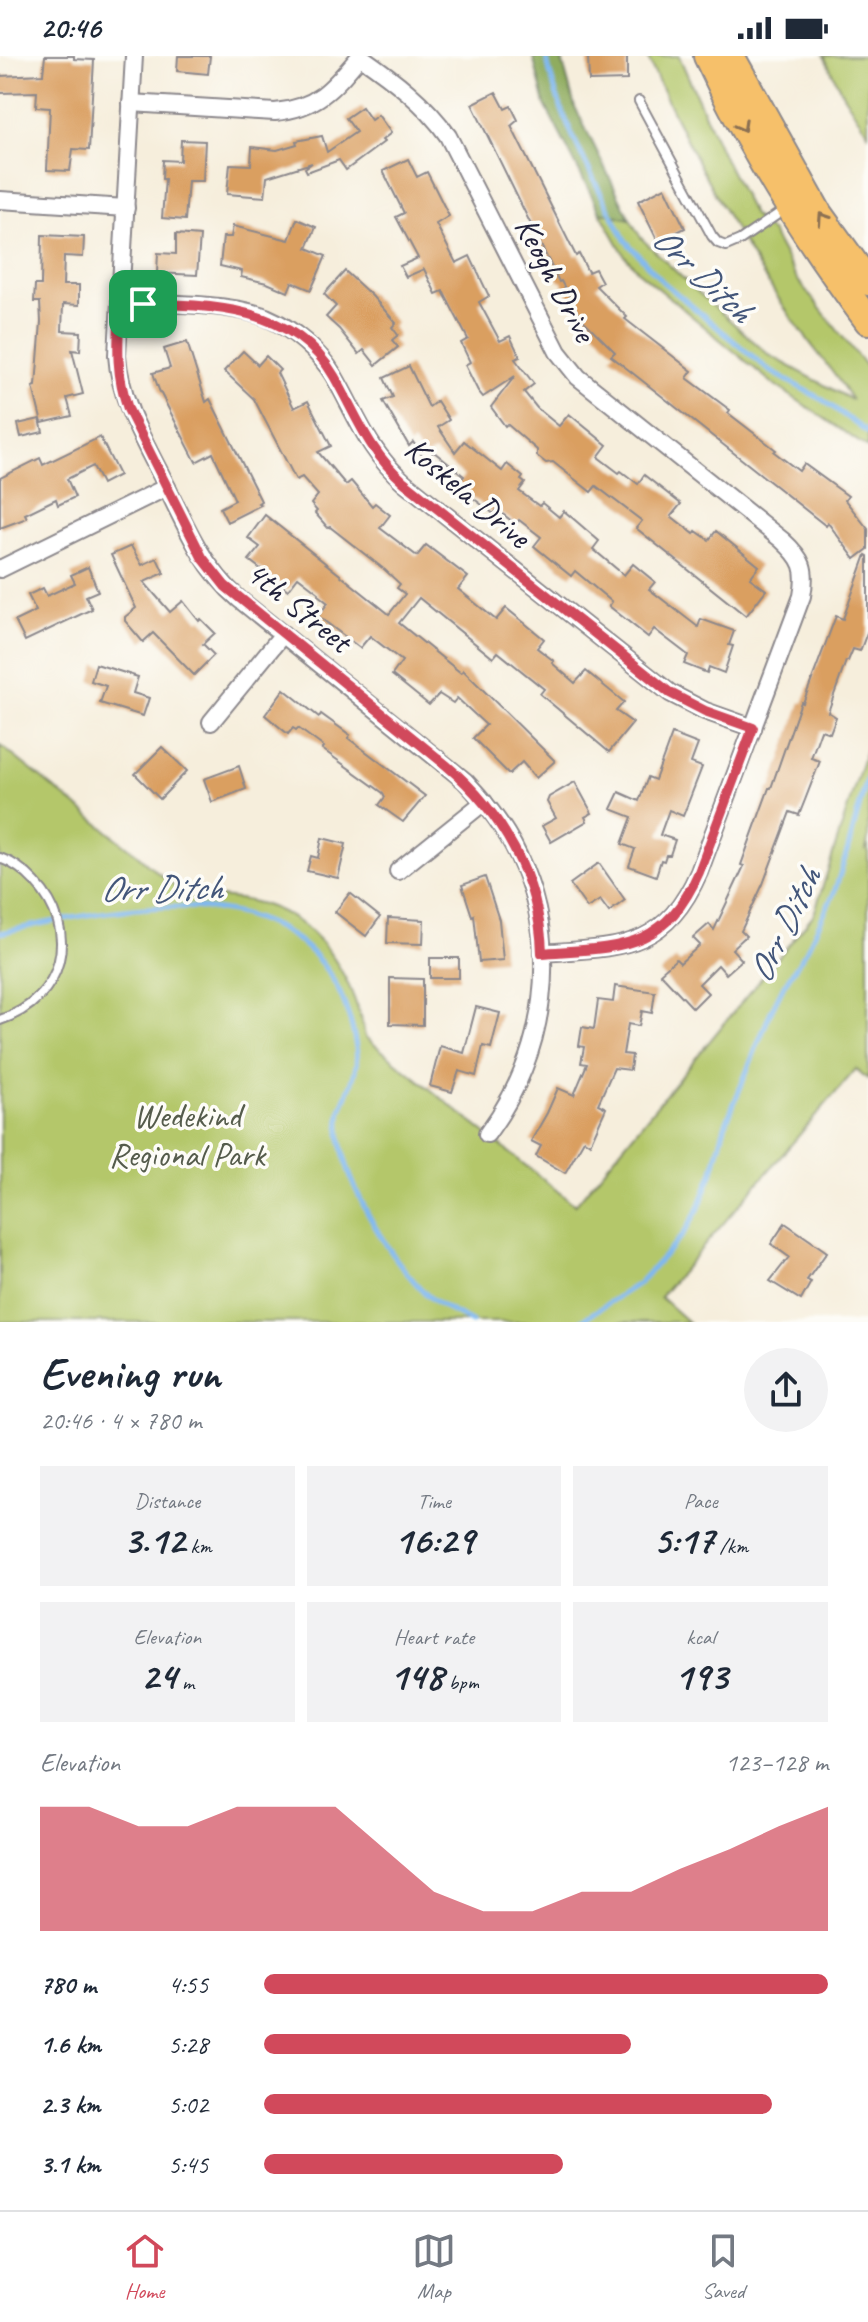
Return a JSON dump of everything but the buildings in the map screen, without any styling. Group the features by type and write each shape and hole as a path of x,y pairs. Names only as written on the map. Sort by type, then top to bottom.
{"main road":[{"path":"707,56 788,207 868,321"},
{"path":"731,56 819,214 868,282"}],"street":[{"name":"4th Street","path":"134,56 117,355 120,383 128,409 202,557 213,573 283,634 465,781 507,834 527,877 537,911 542,953 542,1003 530,1056 509,1101 487,1134"},
{"path":"131,103 289,111 314,102 327,93 360,56"},
{"name":"Keogh Drive","path":"360,56 419,102 448,136 546,330 567,364 593,389 792,549 803,566 805,580 802,596 753,728"},
{"path":"0,200 126,208"},
{"name":"Koskela Drive","path":"120,303 235,310 267,318 284,327 327,365 372,448 404,482 670,693 705,711 753,728"},
{"path":"0,569 167,487"},
{"path":"211,722 283,634"},
{"path":"542,953 618,947 636,941 669,920 691,891 753,728"},
{"path":"398,871 484,802"}],"lane":[{"path":"639,101 718,243 726,246 740,240 788,207"},
{"path":"0,858 26,872 54,908 61,929 62,954 43,994 26,1008 0,1020"}],"green space":[{"path":"533,56 561,56 575,107 630,219 600,212 545,105"},
{"path":"647,56 679,56 753,215 772,233 797,279 868,369 868,448 772,383 640,273 625,256 600,212 630,219 641,238 769,355 852,400 786,310 747,249 694,154"},
{"path":"824,56 868,56 868,133 843,95"},
{"name":"Wedekind Regional Park","path":"868,744 868,1079 856,1069 660,1297 688,1322 0,1322 0,745 178,888 274,908 312,933 341,970 359,1013 365,1037 575,1205 814,914"}],"waterway":[{"name":"Orr Ditch","path":"546,56 569,127 625,240 663,282 770,371 823,400 868,433"},
{"name":"Orr Ditch","path":"579,1322 639,1283 682,1236 698,1210 725,1126 771,1011 806,951 834,893 868,775"},
{"name":"Orr Ditch","path":"0,933 107,912 162,907 216,909 265,922 306,947 337,988 356,1047 357,1061 340,1117 346,1163 355,1187 381,1236 411,1277 436,1302 472,1322"}],"route":[{"path":"120,303 143,304 235,310 267,318 284,327 327,365 372,448 392,472 654,682 705,711 753,728 691,891 669,920 654,932 618,947 542,953 539,924 527,877 507,834 479,796 446,765 239,599 213,573 191,537 122,391 117,355 120,303"}]}
